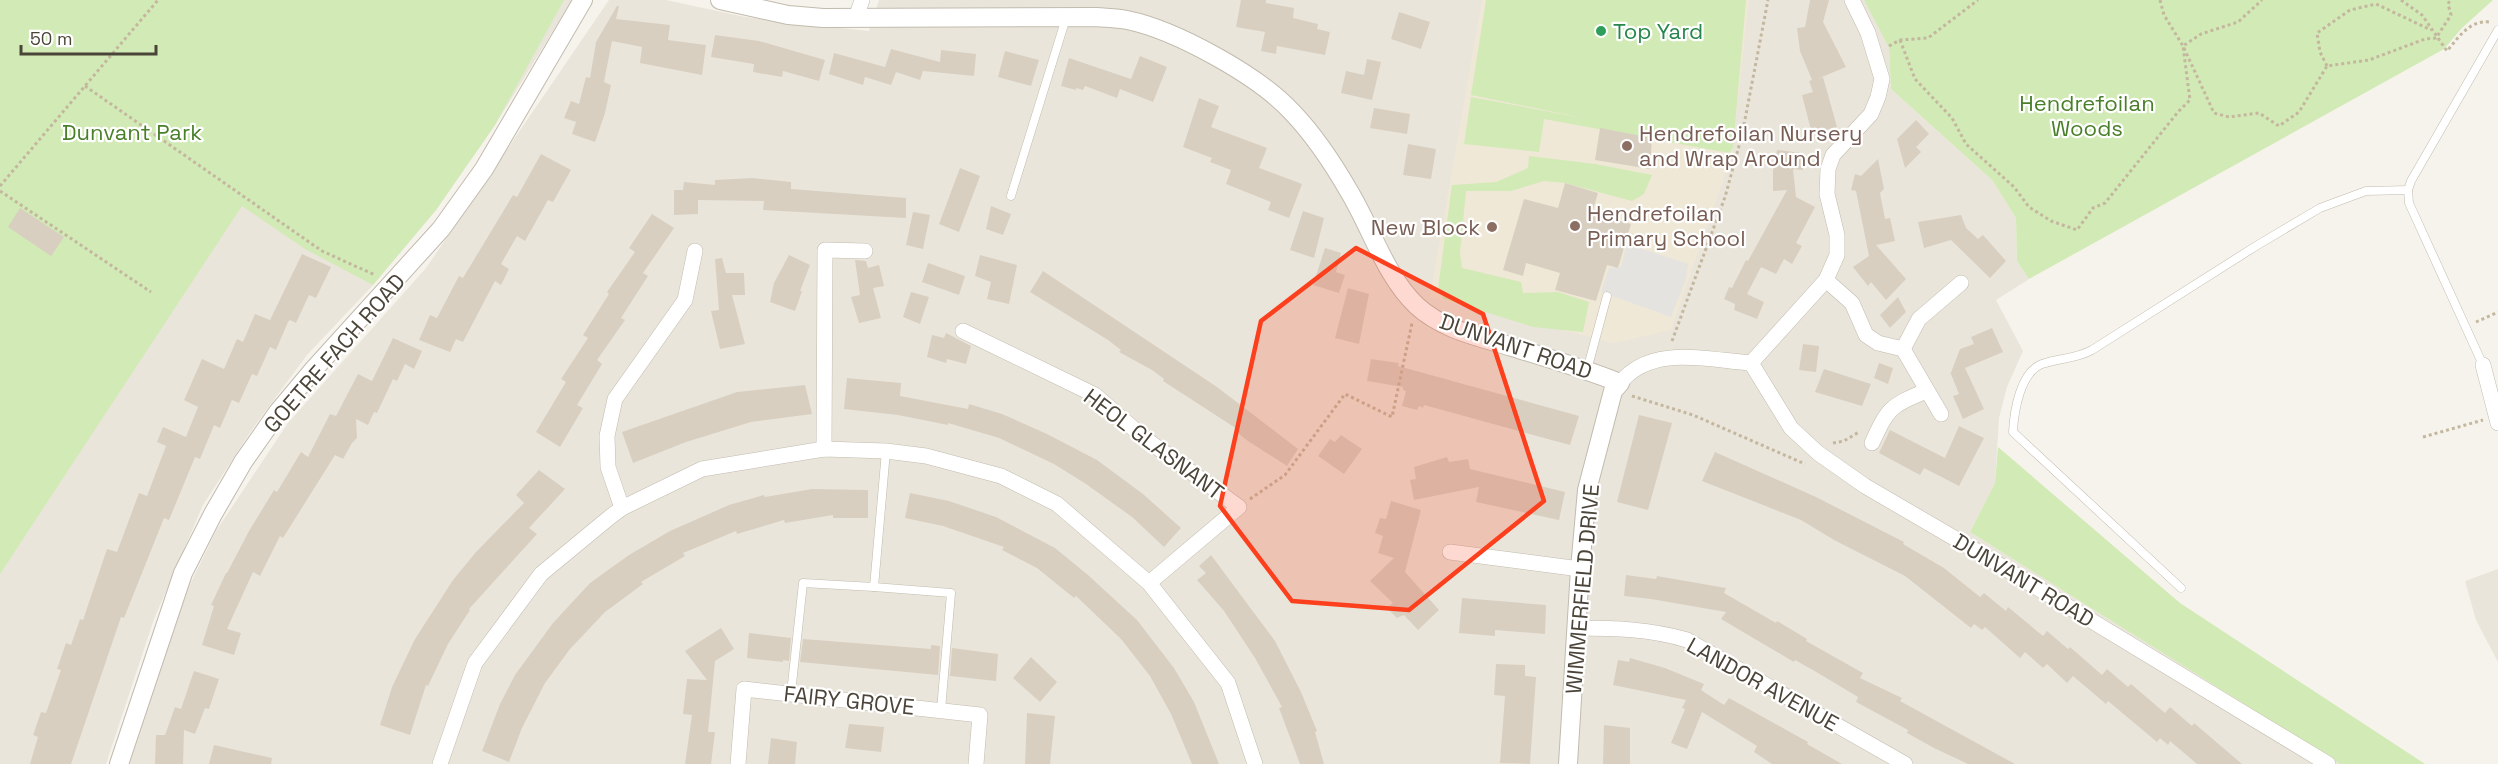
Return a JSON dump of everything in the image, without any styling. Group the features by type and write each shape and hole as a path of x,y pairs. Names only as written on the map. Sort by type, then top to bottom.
{"street":[{"name":"GOETRE FACH ROAD","path":"119,764 183,573 243,462 278,412 314,369 441,229 484,169 583,0"},
{"name":"DUNVANT ROAD","path":"720,0 788,15 856,18 1127,20 1163,32 1235,67 1269,90 1293,112 1334,167 1382,254 1416,305 1431,318 1455,330 1587,370 1617,387"},
{"path":"856,18 862,0"},
{"path":"1617,387 1638,365 1668,357 1751,363 1826,280 1837,255 1837,234 1827,194 1828,169 1833,156 1871,114 1882,79 1868,33 1852,0"},
{"path":"824,449 825,250 865,251"},
{"path":"622,508 608,467 607,435 615,399 685,300 695,251"},
{"path":"1826,280 1852,303 1866,335 1878,343 1903,349 1941,414"},
{"path":"1903,349 1919,319 1961,283"},
{"name":"HEOL GLASNANT","path":"963,332 1095,395 1143,436 1239,507 1149,583"},
{"name":"DUNVANT ROAD","path":"1751,363 1791,428 1818,453 1864,486 1973,549 2328,764"},
{"path":"2483,365 2497,420"},
{"name":"WIMMERFIELD DRIVE","path":"1568,764 1587,490 1617,387"},
{"path":"1872,443 1886,413 1905,400 1926,391"},
{"path":"440,764 475,663 541,574 622,508 702,469 824,449 886,451 926,456 1001,476 1057,504 1149,583 1228,683 1255,764"},
{"path":"1450,552 1580,569"},
{"name":"LANDOR AVENUE","path":"1576,628 1625,628 1666,634 1687,640 1905,764"},
{"name":"FAIRY GROVE","path":"738,764 744,689 980,715 976,764"}],"lane":[{"path":"1011,196 1066,18"},
{"path":"2483,365 2409,204 2408,190 2498,30"},
{"path":"2181,588 2013,432 2013,417 2029,375 2040,364 2080,357 2320,208 2366,191 2408,190"},
{"path":"1587,370 1606,296"},
{"path":"874,587 886,451"},
{"path":"791,693 803,583 951,593 941,710"}],"path":[{"path":"151,292 0,189 158,0"},
{"path":"1668,357 1684,304 1725,196 1742,135 1768,0"},
{"path":"1874,54 1900,39 1928,38 1978,0"},
{"path":"2160,0 2164,15 2183,46 2214,113 2229,117 2259,113 2279,126 2299,112 2327,66"},
{"path":"2183,46 2201,34 2238,22 2262,0"},
{"path":"2401,0 2422,15 2447,51 2465,30 2480,21 2498,23"},
{"path":"2436,38 2451,15 2448,4 2451,0"},
{"path":"2327,66 2320,52 2317,33 2350,10 2376,4 2432,30"},
{"path":"2327,66 2369,60 2425,39 2436,38"},
{"path":"1900,39 1915,80 1952,118 1966,144 2014,187 2029,207 2051,221 2077,230 2093,208 2105,203 2190,100 2183,46"},
{"path":"85,86 322,251 392,285"},
{"path":"1239,507 1285,475 1345,394 1392,417 1416,305"},
{"path":"2466,327 2498,312"},
{"path":"1617,387 1693,415 1813,469"},
{"path":"2423,437 2497,420"}],"highlighted area":[{"path":"1356,248 1483,314 1544,501 1409,610 1292,601 1220,506 1261,321"}],"shaded area":[{"name":"Dunvant Park","path":"0,0 572,0 495,125 436,210 373,285 307,355 253,428 203,505 154,619 106,764 0,764"},
{"path":"609,0 666,0 745,17 869,31 879,0 1864,0 1889,48 1891,89 1992,180 2016,218 2017,261 2029,279 1996,300 2023,351 2007,387 1999,418 1995,483 1970,532 2340,764 129,764 181,603 216,531 288,423 426,268"},
{"name":"Hendrefoilan Primary School","path":"1482,0 1749,0 1732,155 1671,330 1614,343 1430,297"},
{"path":"1627,244 1688,264 1686,279 1671,317 1601,292 1609,268 1621,267"},
{"path":"2498,569 2498,662 2476,620 2465,581"}],"green space":[{"name":"Dunvant Park","path":"0,0 564,0 495,125 436,210 373,285 305,249 242,206 0,574"},
{"path":"1486,0 1746,0 1733,148 1729,153 1544,119 1539,152 1464,144 1471,97 1588,119 1471,95"},
{"name":"Hendrefoilan Woods","path":"1864,0 2493,0 2462,28 2444,49 2029,279 2017,261 2016,218 1992,180 1891,89 1889,48"},
{"path":"1529,156 1595,164 1652,175 1644,194 1632,201 1565,183 1544,181 1511,191 1466,191 1460,253 1462,268 1521,282 1523,293 1558,292 1589,302 1583,332 1533,327 1444,299 1438,289 1452,185 1496,182 1528,168"},
{"path":"1998,447 2180,603 2425,764 2340,764 1970,532 1995,483"}],"building":[{"path":"1241,0 1266,0 1266,3 1294,8 1293,18 1318,24 1317,29 1330,32 1325,55 1277,46 1276,54 1261,51 1265,32 1236,27"},
{"path":"1810,0 1829,0 1823,22 1846,67 1817,79 1823,77 1837,127 1812,134 1802,95 1813,92 1809,81 1812,80 1800,51 1797,28 1805,27"},
{"path":"619,6 616,19 670,25 668,40 706,45 702,75 640,63 642,47 612,41 604,82 611,85 595,142 572,134 576,122 564,118 571,101 579,104 586,77 590,78 596,42"},
{"path":"1399,12 1430,22 1421,49 1391,39"},
{"path":"715,35 759,41 825,60 819,81 783,71 782,77 753,72 754,64 711,57"},
{"path":"891,49 940,62 941,50 976,54 974,76 923,71 920,80 896,72 891,85 865,77 863,85 829,74 834,53 885,67"},
{"path":"1005,51 1039,60 1031,86 998,77"},
{"path":"1140,56 1167,67 1153,102 1120,89 1117,98 1085,86 1083,90 1076,88 1076,90 1061,86 1069,58 1131,79"},
{"path":"1367,59 1381,62 1372,100 1341,93 1346,71 1364,75"},
{"path":"1199,98 1219,106 1211,127 1267,148 1259,168 1302,184 1289,218 1268,210 1271,202 1226,184 1231,170 1210,162 1212,158 1183,147"},
{"path":"1374,108 1410,114 1407,134 1370,128"},
{"path":"1916,120 1929,134 1916,147 1921,152 1905,168 1897,139"},
{"path":"1600,128 1652,138 1650,169 1595,160"},
{"path":"1408,144 1436,149 1431,179 1403,175"},
{"path":"1777,150 1802,153 1803,170 1793,169 1796,197 1815,207 1796,243 1802,246 1792,264 1784,259 1776,274 1761,267 1747,294 1764,302 1757,319 1734,310 1735,304 1724,299 1787,190 1773,191 1773,171"},
{"path":"541,154 571,170 553,202 548,200 525,241 517,236 501,264 509,269 501,285 495,281 463,342 456,339 450,352 419,340 430,315 437,318 459,276 463,278 513,195 517,197"},
{"path":"1878,159 1884,189 1880,193 1885,219 1890,218 1895,241 1876,245 1906,279 1886,300 1871,282 1868,286 1853,267 1869,256 1856,191 1851,190 1855,174 1861,176"},
{"path":"960,168 980,176 959,232 939,224"},
{"path":"752,178 791,182 791,189 906,198 906,218 763,210 764,201 698,200 698,214 674,215 674,190 683,190 684,182 715,185 715,180"},
{"path":"1565,183 1598,193 1592,213 1631,224 1618,268 1607,265 1596,301 1555,290 1560,273 1526,263 1523,276 1503,270 1524,199 1558,208"},
{"path":"991,206 1011,214 1003,235 986,229"},
{"path":"20,208 64,237 51,256 8,227"},
{"path":"1303,211 1324,218 1314,258 1290,250"},
{"path":"913,212 930,215 923,249 906,245"},
{"path":"652,214 674,228 643,273 648,276 621,318 625,320 597,360 602,364 577,405 583,408 560,447 536,432 566,382 561,379 588,338 583,335 609,294 607,292 635,252 629,248"},
{"path":"1961,215 1966,228 1978,239 1983,235 2006,261 1990,278 1951,240 1924,248 1918,222"},
{"path":"1325,248 1341,253 1336,272 1345,275 1339,293 1313,285"},
{"path":"302,254 331,267 316,298 309,295 296,323 290,320 288,322 276,350 270,347 257,376 252,374 239,403 232,400 220,428 214,425 200,459 195,457 169,520 164,518 124,618 121,617 71,764 30,764 38,737 33,735 41,712 46,713 61,670 57,669 66,643 71,645 80,619 83,620 107,549 117,552 139,493 147,496 166,446 157,442 163,427 186,437 198,407 184,400 202,359 224,369 237,339 243,342 255,314 270,320"},
{"path":"789,255 810,265 795,311 770,302 774,283"},
{"path":"980,255 1017,265 1009,304 987,299 991,282 975,276"},
{"path":"722,258 726,273 744,273 745,295 732,295 745,344 720,349 711,311 719,310 715,259"},
{"path":"855,260 866,261 868,268 879,265 884,286 873,288 881,318 859,323 851,297 860,295"},
{"path":"928,263 965,276 959,295 922,282"},
{"path":"1043,271 1217,387 1298,449 1287,466 1248,441 1235,431 1237,429 1163,381 1164,379 1152,370 1119,352 1121,350 1108,340 1030,292"},
{"path":"1348,288 1369,294 1359,344 1335,338"},
{"path":"911,292 929,297 920,324 903,317"},
{"path":"1898,297 1906,312 1890,328 1880,315"},
{"path":"1992,328 2003,352 1965,368 1984,409 1963,419 1953,396 1959,394 1950,375 1960,349 1974,344 1971,337"},
{"path":"946,333 971,346 966,364 947,359 946,363 927,357 932,335 944,338"},
{"path":"393,338 422,351 414,369 405,364 397,381 393,379 377,413 374,412 368,425 356,419 357,438 343,459 335,455 283,538 280,536 260,576 253,572 227,629 241,633 234,655 202,645 214,606 211,605 249,531 274,490 277,492 301,452 308,457 330,414 336,416 358,374 372,381"},
{"path":"1803,344 1819,346 1816,372 1799,370"},
{"path":"1371,359 1399,363 1398,366 1579,416 1570,445 1424,405 1423,408 1419,406 1417,410 1402,406 1406,391 1403,387 1367,381"},
{"path":"1879,363 1893,368 1888,384 1874,378"},
{"path":"1824,369 1871,384 1862,406 1815,392"},
{"path":"847,378 901,383 900,396 968,409 969,404 1002,414 1047,434 1097,460 1143,494 1181,528 1164,547 1132,517 1086,484 1054,464 999,438 948,423 948,425 898,415 844,409"},
{"path":"805,385 812,414 751,422 686,442 633,463 622,432 737,392"},
{"path":"1639,415 1672,423 1648,510 1617,502"},
{"path":"1959,426 1984,438 1959,486 1924,468 1920,475 1879,453 1890,430 1945,458"},
{"path":"1341,435 1362,449 1344,474 1318,456 1330,439 1335,442"},
{"path":"1715,452 1816,497 1904,542 1903,544 1944,568 1980,597 1984,593 2006,611 2008,607 2043,636 2047,631 2068,649 2070,647 2102,675 2107,669 2128,687 2131,684 2165,713 2170,707 2192,726 2194,723 2242,764 2197,764 2170,741 2168,745 2160,738 2157,742 2108,701 2106,704 2073,676 2067,683 2047,664 2043,668 2025,652 2020,658 1985,627 1982,630 1974,624 1971,628 1905,576 1834,540 1801,520 1702,481"},
{"path":"1447,457 1449,462 1468,459 1470,469 1565,492 1559,520 1476,502 1479,487 1414,500 1410,480 1416,479 1414,467"},
{"path":"539,470 565,489 529,528 537,534 469,609 448,644 428,686 426,685 410,735 380,725 392,687 415,639 453,580 476,552 524,503 516,495"},
{"path":"812,489 868,490 868,518 833,518 833,515 785,523 784,520 737,534 736,531 683,553 685,556 641,582 643,584 605,612 570,649 545,683 522,728 509,762 482,751 500,704 515,675 553,623 590,583 629,555 670,531 729,505 764,495 765,497"},
{"path":"910,493 949,501 996,517 1055,548 1088,575 1137,620 1174,668 1194,702 1219,764 1192,764 1171,714 1150,676 1121,639 1076,596 1074,598 1037,568 1002,550 1004,547 943,526 905,518"},
{"path":"1391,501 1421,510 1405,572 1439,610 1418,630 1404,615 1397,618 1387,608 1393,603 1370,581 1394,558 1378,553 1383,536 1375,533 1380,518 1386,519"},
{"path":"1211,555 1275,641 1301,692 1317,731 1315,732 1324,764 1300,764 1279,708 1282,707 1255,658 1224,611 1197,580 1206,573 1199,566"},
{"path":"1626,575 1656,579 1657,576 1726,588 1724,593 1776,623 1777,621 1807,639 1806,641 1863,673 1860,678 1902,698 1900,701 2015,764 1968,764 1934,748 1907,733 1908,730 1856,702 1858,697 1721,619 1726,612 1624,596"},
{"path":"1462,598 1546,605 1545,634 1495,630 1495,636 1459,633"},
{"path":"721,628 734,649 715,661 708,732 715,732 711,764 685,764 692,715 683,714 687,679 707,680 685,651"},
{"path":"749,633 791,638 789,661 747,658"},
{"path":"803,639 931,649 931,645 940,646 938,675 800,662"},
{"path":"952,648 998,654 996,681 950,676"},
{"path":"1031,657 1057,682 1040,702 1013,678"},
{"path":"1630,658 1665,668 1704,684 1701,690 1724,705 1729,698 1808,742 1807,744 1842,764 1772,764 1754,752 1757,746 1702,712 1687,749 1671,743 1685,709 1682,708 1686,700 1613,685 1618,660 1629,662"},
{"path":"1496,664 1525,665 1525,676 1536,677 1530,764 1500,763 1505,696 1494,695"},
{"path":"194,671 219,679 209,709 205,708 195,734 184,730 183,764 155,764 156,735 165,735 175,707 181,709"},
{"path":"1027,713 1055,716 1050,764 1025,764"},
{"path":"849,724 884,727 881,752 845,748"},
{"path":"1604,725 1630,728 1630,764 1603,764"},
{"path":"771,738 797,742 795,764 768,764"},
{"path":"214,745 272,758 271,764 209,764"}],"place":[{"name":"Top Yard","path":"1601,31"},
{"name":"Hendrefoilan Nursery and Wrap Around","path":"1627,146"},
{"name":"Hendrefoilan Primary School","path":"1575,226"},
{"name":"New Block","path":"1492,227"}]}
